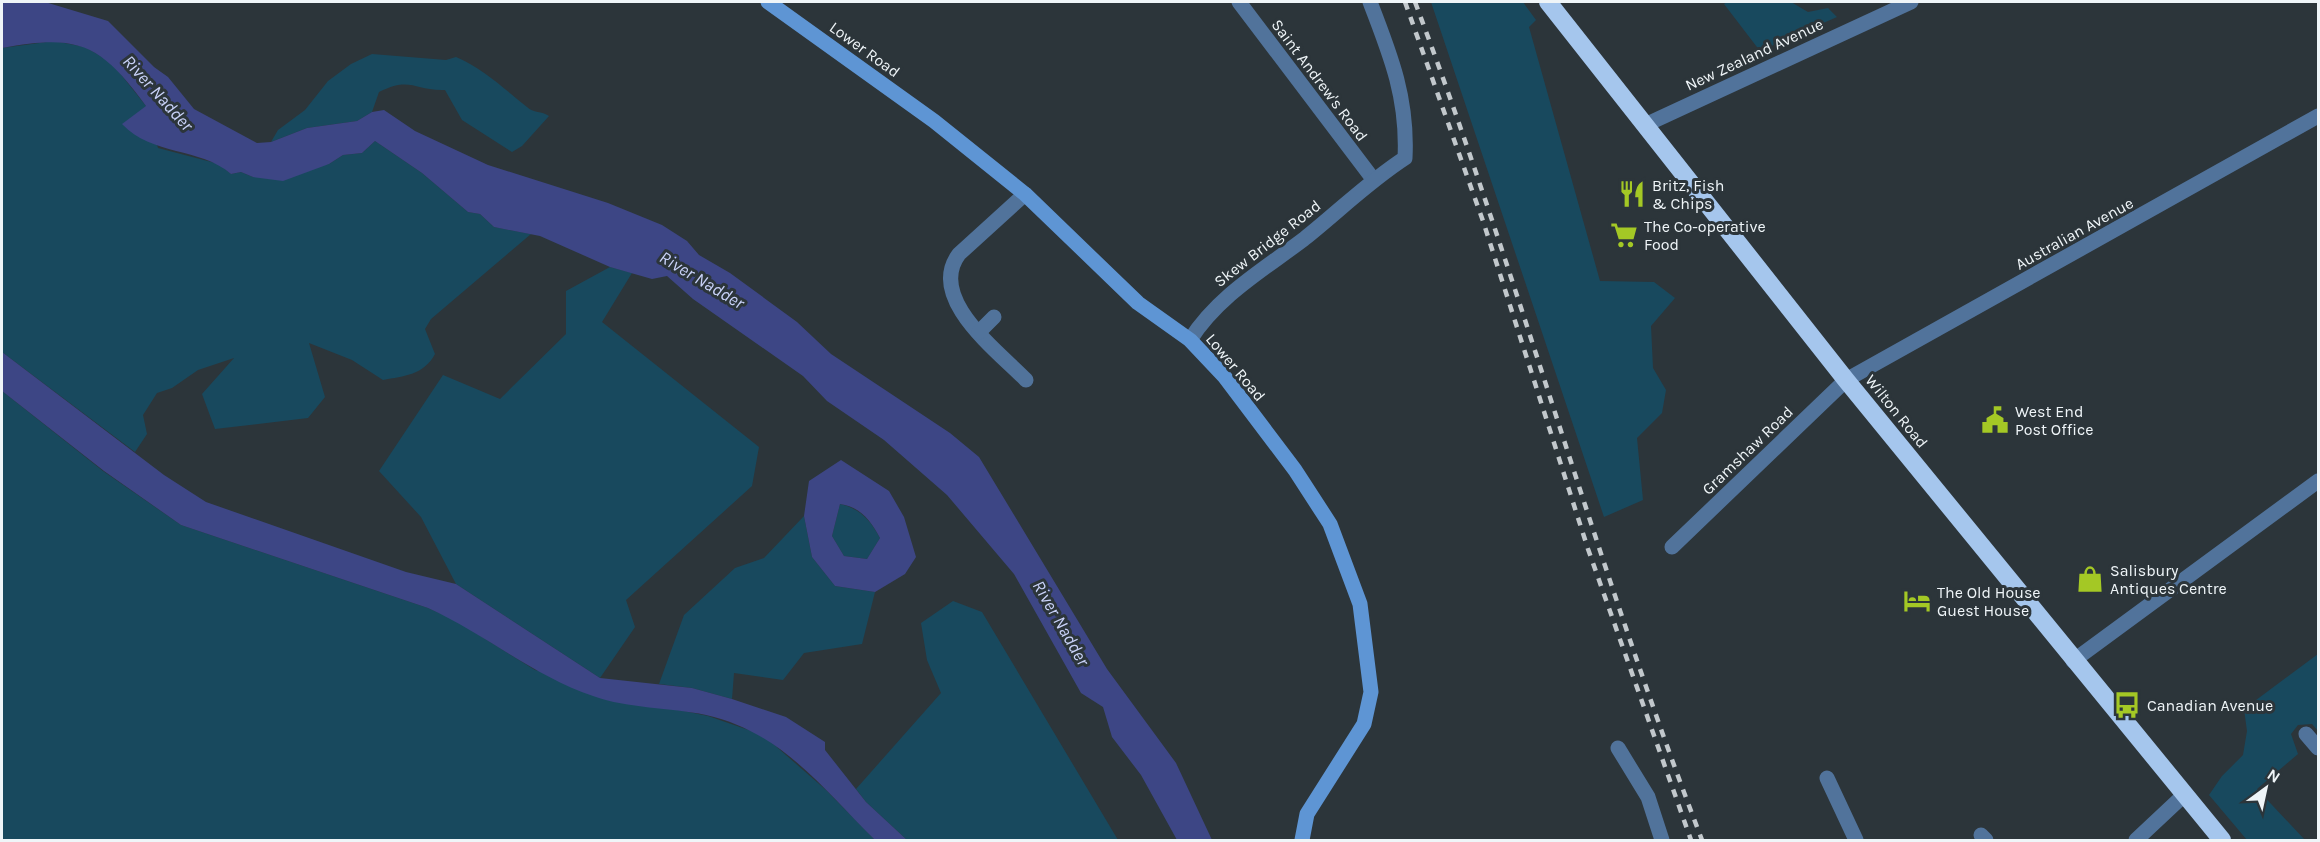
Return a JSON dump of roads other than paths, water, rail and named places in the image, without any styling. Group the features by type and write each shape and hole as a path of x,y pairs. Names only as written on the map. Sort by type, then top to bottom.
{"highway":[{"name":"Wilton Road","path":"1548,2 1846,380 2073,661 2222,840"}],"street":[{"name":"Lower Road","path":"768,2 934,121 1025,194 1138,303 1190,340 1224,376 1294,470 1330,524 1360,604 1371,692 1364,724 1307,814 1302,840"},
{"name":"Saint Andrew's Road","path":"1239,2 1373,179"},
{"name":"Skew Bridge Road","path":"1190,340 1203,320 1224,299 1306,238 1373,179 1405,158 1407,124 1396,67 1370,2"},
{"name":"New Zealand Avenue","path":"1645,125 1911,2"},
{"name":"Australian Avenue","path":"1846,380 2319,116"},
{"path":"1025,194 953,262 948,278 954,302 1026,380"},
{"path":"980,332 994,317"},
{"name":"Gramshaw Road","path":"1672,547 1846,380"},
{"path":"2073,661 2319,481"},
{"path":"2306,734 2319,748"},
{"path":"1618,748 1648,797 1662,840"},
{"path":"1827,778 1856,840"},
{"path":"2136,840 2184,795"}],"water":[{"name":"River Nadder","path":"2,2 45,2 108,21 154,67 168,77 194,109 257,143 271,142 307,128 357,121 372,112 384,110 415,131 488,165 608,203 662,225 687,241 699,255 730,273 797,322 831,354 950,433 979,457 1107,669 1176,763 1212,840 1177,840 1141,775 1112,737 1103,707 1081,693 1014,574 947,495 884,440 827,401 803,376 693,299 667,276 652,279 610,267 540,236 494,227 480,214 468,212 422,173 375,141 362,153 343,155 329,164 283,181 253,177 241,172 231,174 205,159 147,142 122,124 146,106 115,68 100,56 85,48 50,42 2,48"},
{"path":"2,352 164,475 206,502 406,572 456,584 600,678 692,688 786,717 825,742 825,750 866,802 907,840 875,840 800,765 757,735 733,723 692,712 635,706 593,696 550,677 428,608 181,525 104,471 2,391"},
{"path":"841,460 889,491 904,517 916,557 905,574 875,592 835,586 812,557 804,516 809,481","holes":["840,504 860,512 880,538 867,559 844,556 832,536"]}],"railway":[{"path":"1405,2 1483,221 1588,549 1691,840"},
{"path":"1415,2 1489,211 1627,631 1702,840"}],"place":[{"name":"Britz, Fish & Chips","path":"1632,194"},
{"name":"The Co-operative Food","path":"1624,235"},
{"name":"West End Post Office","path":"1995,420"},
{"name":"Salisbury Antiques Centre","path":"2090,579"},
{"name":"The Old House Guest House","path":"1917,601"},
{"name":"Canadian Avenue","path":"2127,705"}]}
